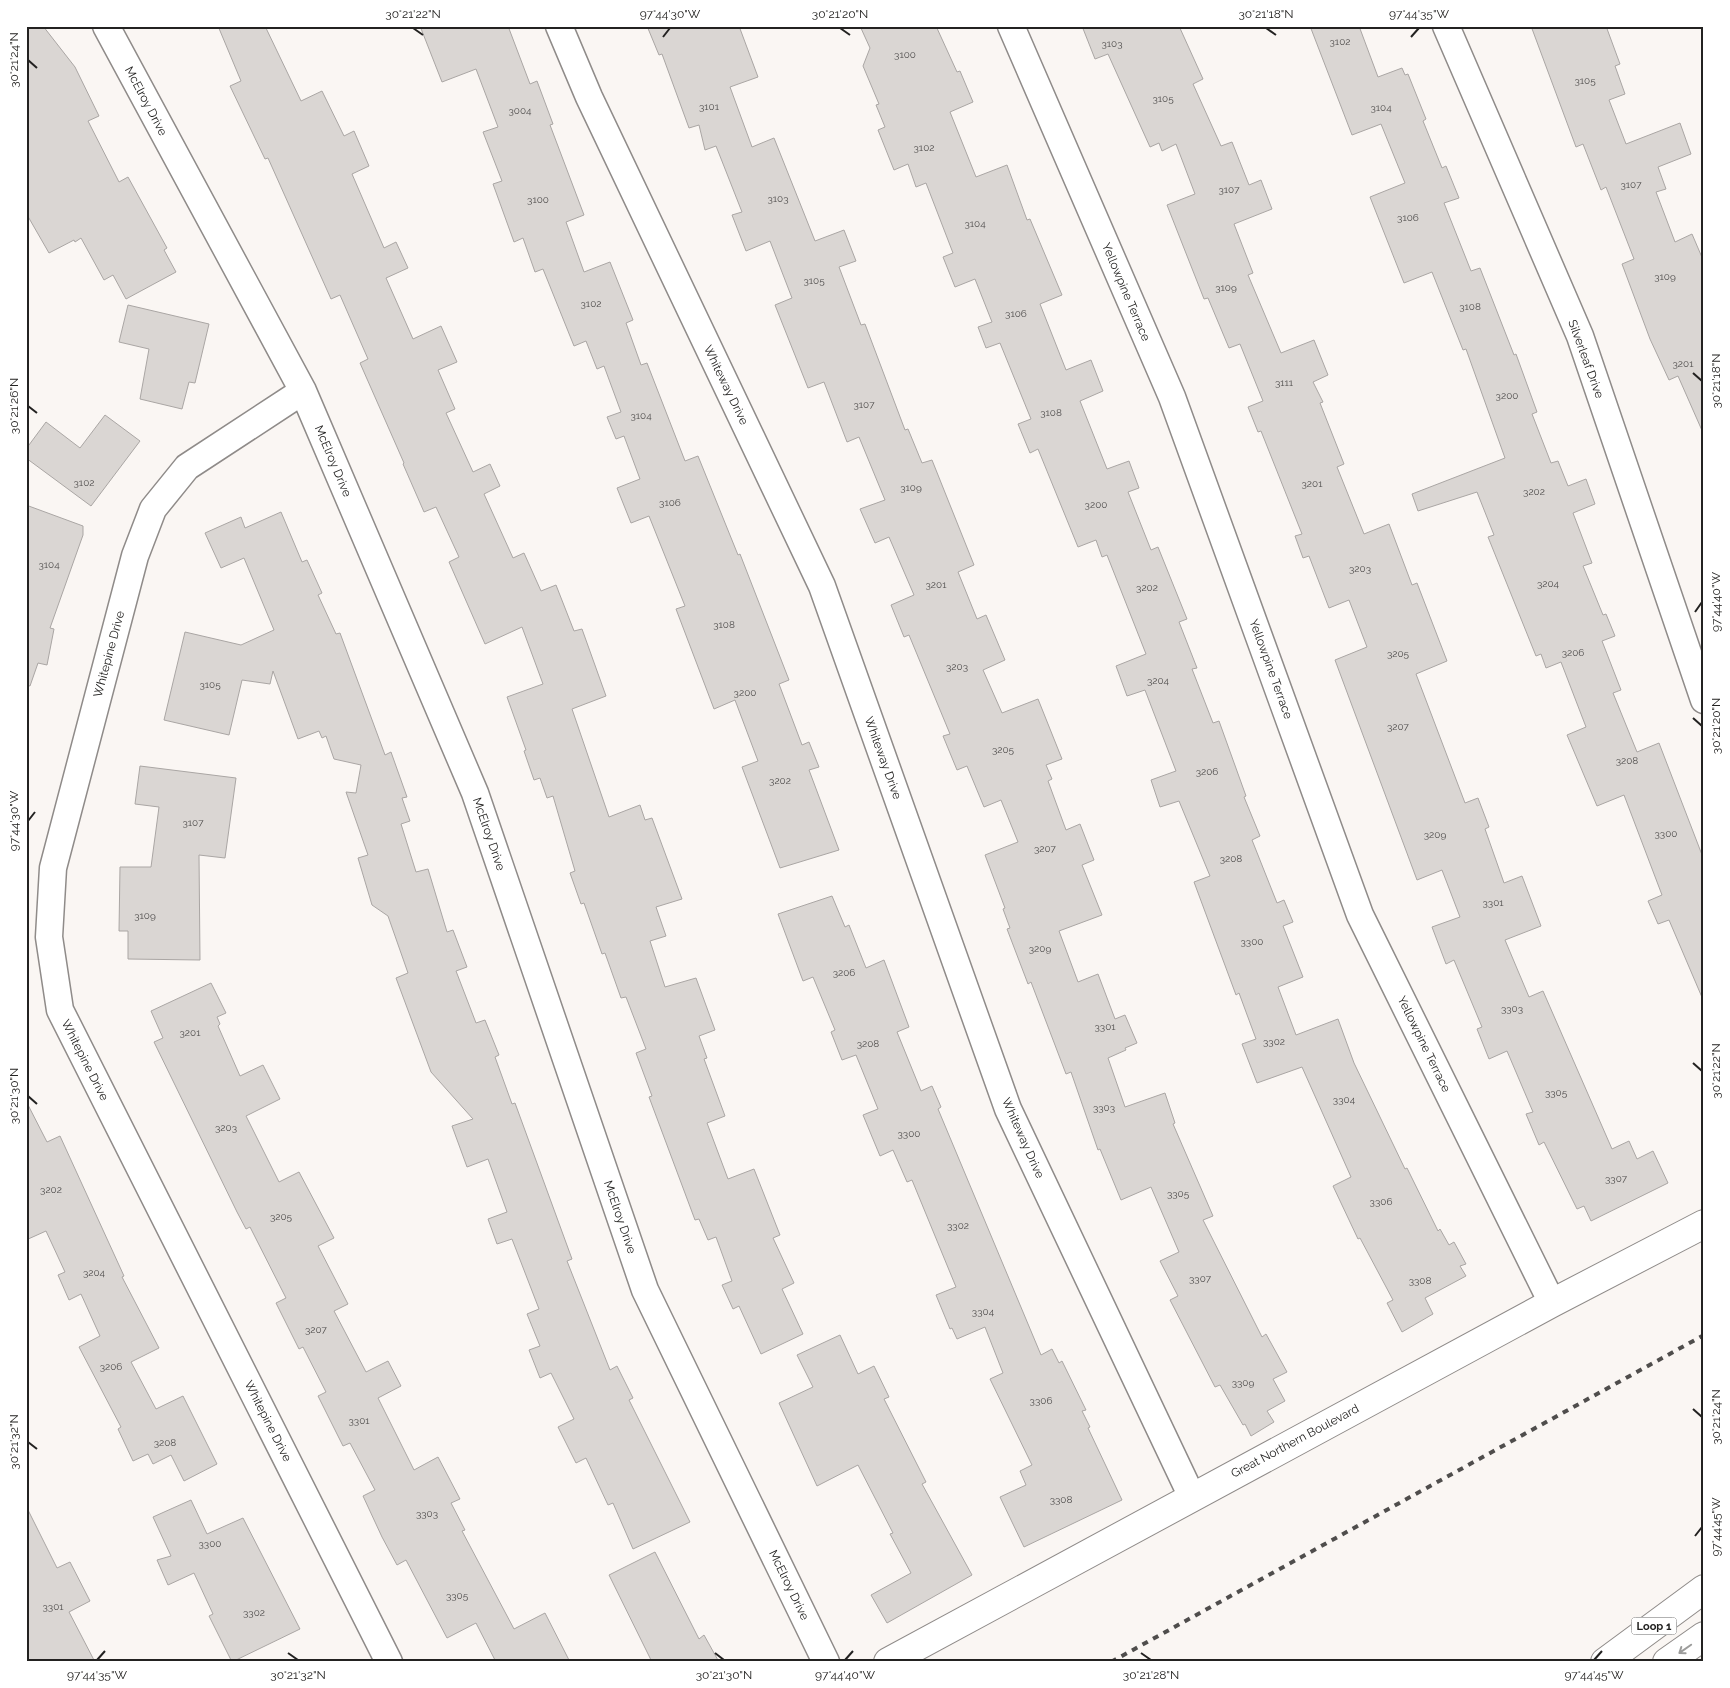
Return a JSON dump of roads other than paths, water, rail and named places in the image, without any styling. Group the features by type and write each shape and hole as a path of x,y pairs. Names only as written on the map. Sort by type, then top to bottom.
{"main road":[{"name":"Great Northern Boulevard","path":"888,1662 1552,1303 1704,1224"},
{"name":"Loop 1","path":"1605,1662 1704,1589"},
{"path":"1667,1662 1704,1636"}],"street":[{"name":"McElroy Drive","path":"106,26 303,391 475,793 645,1290 826,1662"},
{"name":"Whiteway Drive","path":"559,26 589,97 822,586 1008,1109 1192,1497"},
{"name":"Yellowpine Terrace","path":"1011,26 1172,397 1360,915 1552,1303"},
{"name":"Silverleaf Drive","path":"1446,26 1580,336 1684,648 1704,700"},
{"name":"Whitepine Drive","path":"303,391 187,467 153,509 135,556 53,868 49,937 60,1010 389,1662"}],"railway":[{"path":"1111,1662 1704,1335"}]}
